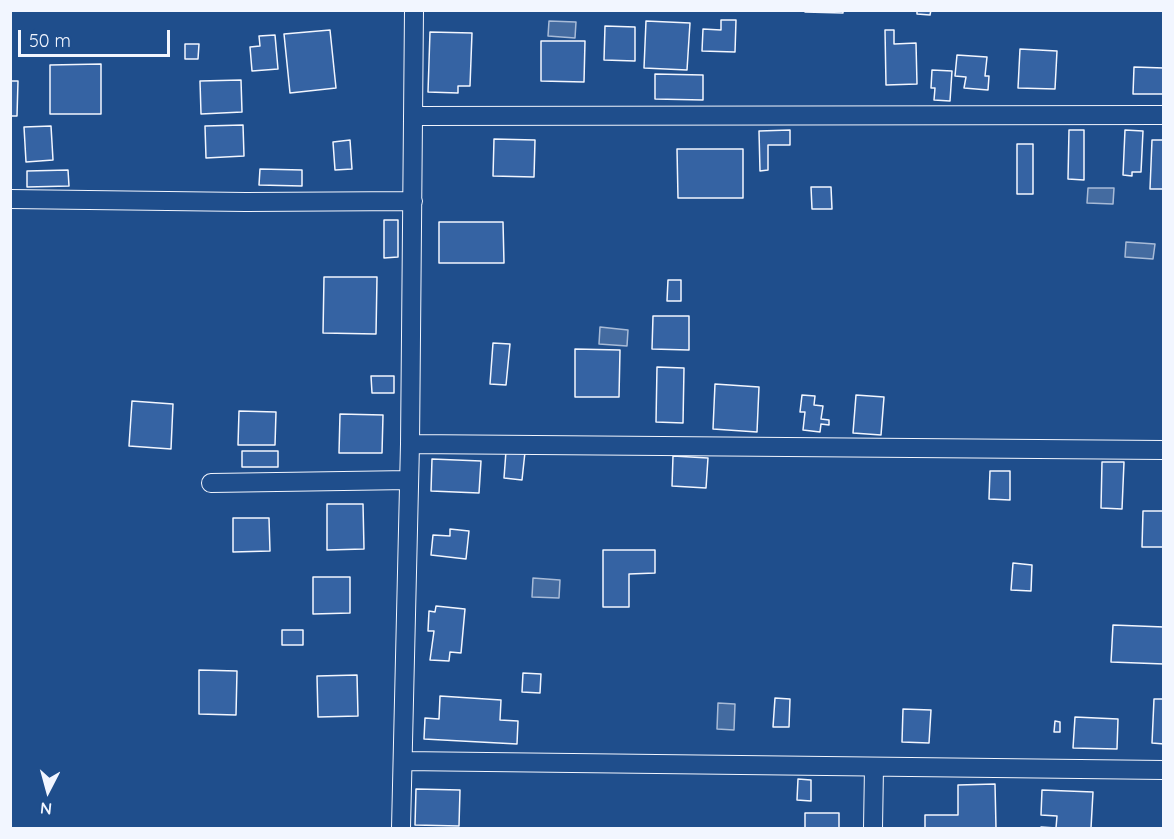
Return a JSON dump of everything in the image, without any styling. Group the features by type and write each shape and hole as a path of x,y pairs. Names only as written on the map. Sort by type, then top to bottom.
{"street":[{"path":"401,828 410,444 414,10"},
{"path":"413,116 1164,115"},
{"path":"10,199 246,202 413,201"},
{"path":"410,444 1164,450"},
{"path":"211,483 409,480"},
{"path":"403,761 1164,770"},
{"path":"873,828 874,767"}],"water":[{"path":"549,21 576,22 575,38 548,36"},
{"path":"1088,188 1114,188 1113,204 1087,203"},
{"path":"1126,242 1155,244 1153,259 1125,257"},
{"path":"600,327 628,330 627,346 599,344"},
{"path":"533,578 560,580 559,598 532,597"},
{"path":"718,703 735,704 734,730 717,729"}],"building":[{"path":"805,10 843,10 843,13 805,12"},
{"path":"917,10 931,10 930,15 917,14"},
{"path":"721,20 736,20 735,52 702,51 703,29 721,30"},
{"path":"646,21 690,23 687,70 644,68"},
{"path":"605,26 635,27 635,61 604,60"},
{"path":"330,30 336,88 290,93 284,34"},
{"path":"885,30 894,30 894,44 916,43 917,84 886,85"},
{"path":"430,32 472,33 470,86 458,86 458,93 428,92"},
{"path":"275,35 278,69 252,71 250,47 260,46 259,36"},
{"path":"541,41 585,41 584,82 541,81"},
{"path":"185,44 199,44 198,59 185,59"},
{"path":"1020,49 1057,51 1055,89 1018,88"},
{"path":"957,55 987,57 985,76 989,76 988,90 964,88 966,77 955,76"},
{"path":"101,64 101,114 50,114 50,65"},
{"path":"1134,67 1164,68 1164,94 1133,94"},
{"path":"932,70 952,71 950,101 934,100 935,88 931,88"},
{"path":"655,74 703,75 703,100 655,99"},
{"path":"241,80 242,112 201,114 200,81"},
{"path":"10,81 18,81 17,116 10,116"},
{"path":"243,125 244,156 206,158 205,126"},
{"path":"51,126 53,160 26,162 24,127"},
{"path":"790,130 790,145 768,145 768,170 760,171 759,131"},
{"path":"1069,130 1084,130 1084,180 1068,179"},
{"path":"1125,130 1143,131 1141,172 1132,172 1132,176 1123,175"},
{"path":"494,139 535,140 534,177 493,176"},
{"path":"350,140 352,169 335,170 333,142"},
{"path":"1152,140 1164,140 1164,189 1150,189"},
{"path":"1017,144 1033,144 1033,194 1017,194"},
{"path":"677,149 743,149 743,198 678,198"},
{"path":"260,169 302,170 302,186 259,185"},
{"path":"68,170 69,186 27,187 27,171"},
{"path":"811,187 831,187 832,209 812,209"},
{"path":"384,220 398,220 398,257 384,258"},
{"path":"439,222 503,222 504,263 439,263"},
{"path":"324,277 377,277 376,334 323,333"},
{"path":"668,280 681,280 681,301 667,301"},
{"path":"653,316 689,316 689,350 652,349"},
{"path":"493,343 510,344 506,385 490,384"},
{"path":"575,349 620,350 619,397 575,397"},
{"path":"657,367 684,368 683,423 656,422"},
{"path":"371,376 394,376 394,393 372,393"},
{"path":"715,384 759,387 757,432 713,429"},
{"path":"802,395 815,396 814,405 823,406 821,419 829,420 829,425 821,424 820,432 803,430 805,412 800,412"},
{"path":"856,395 884,397 881,435 853,433"},
{"path":"132,401 173,404 171,449 129,446"},
{"path":"239,411 276,412 275,445 238,445"},
{"path":"340,414 383,415 382,453 339,453"},
{"path":"242,451 278,451 278,467 242,467"},
{"path":"506,451 525,452 522,480 504,478"},
{"path":"673,456 708,458 706,488 672,486"},
{"path":"432,459 481,461 479,493 431,491"},
{"path":"1102,462 1124,462 1122,509 1101,508"},
{"path":"990,471 1010,471 1010,500 989,499"},
{"path":"327,504 363,504 364,549 327,550"},
{"path":"1143,511 1164,511 1164,547 1142,547"},
{"path":"233,518 269,518 270,551 233,552"},
{"path":"450,529 469,531 466,559 431,555 433,535 450,536"},
{"path":"603,550 655,550 655,573 629,574 629,607 603,607"},
{"path":"1013,563 1032,565 1031,591 1011,590"},
{"path":"313,577 350,577 350,613 313,614"},
{"path":"436,606 465,609 461,653 450,652 449,661 430,660 434,631 428,631 429,611 435,612"},
{"path":"1113,625 1164,627 1164,664 1111,662"},
{"path":"282,630 303,630 303,645 282,645"},
{"path":"199,670 237,671 236,715 199,714"},
{"path":"523,673 541,674 540,693 522,692"},
{"path":"357,675 358,716 318,717 317,676"},
{"path":"440,696 501,700 500,720 518,721 517,744 424,739 425,718 439,719"},
{"path":"775,698 790,699 789,727 773,727"},
{"path":"1154,699 1164,699 1164,744 1152,743"},
{"path":"903,709 931,710 929,743 902,742"},
{"path":"1075,717 1118,719 1117,749 1073,748"},
{"path":"1055,721 1060,722 1060,732 1054,732"},
{"path":"798,779 811,780 811,801 797,800"},
{"path":"995,784 996,828 925,828 925,815 958,815 958,785"},
{"path":"416,789 460,790 459,826 415,825"},
{"path":"1042,790 1093,792 1091,828 1056,828 1057,816 1041,815"},
{"path":"805,813 839,813 839,828 805,828"}]}
